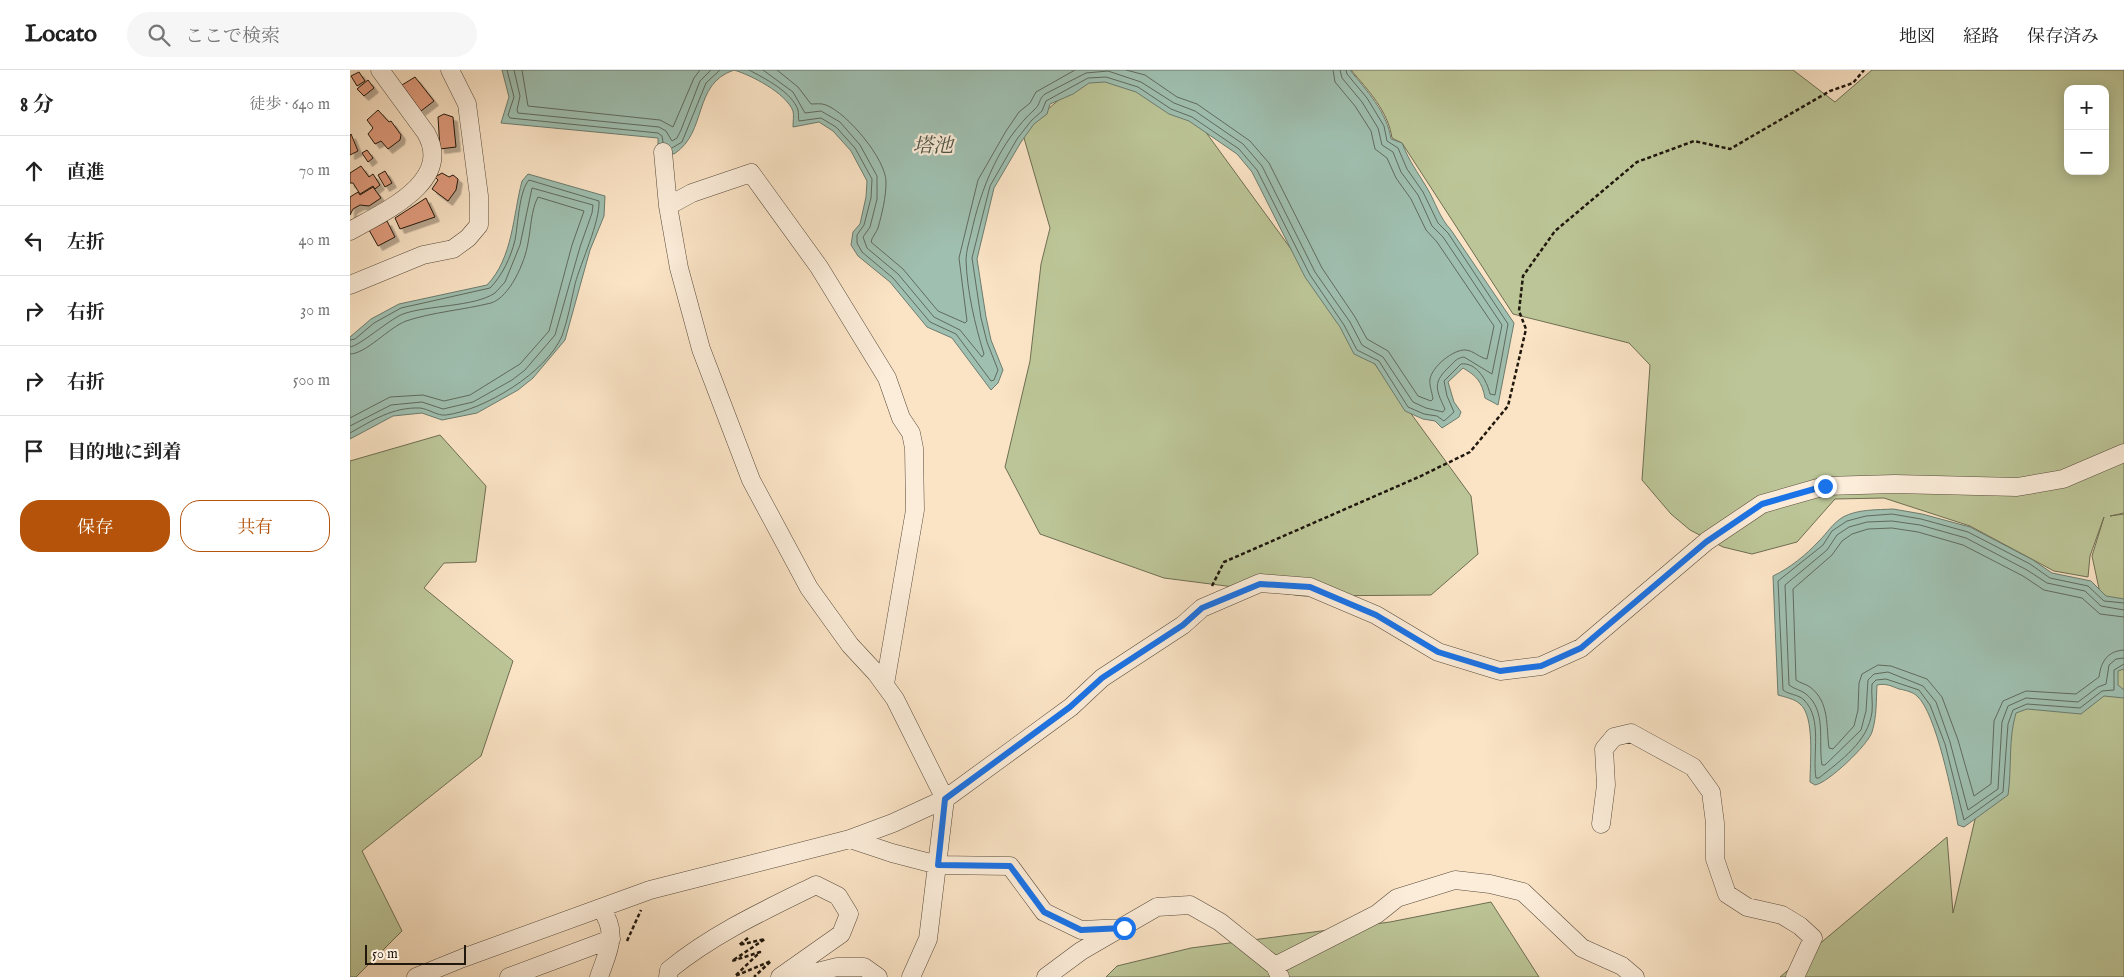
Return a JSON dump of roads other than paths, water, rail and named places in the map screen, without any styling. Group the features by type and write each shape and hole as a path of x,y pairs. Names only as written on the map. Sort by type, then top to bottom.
{"street":[{"path":"350,231 407,196 422,182 430,169 433,155 431,142 426,133 380,70"},
{"path":"350,285 423,255 453,249 468,238 479,225 479,196 466,104 450,70"},
{"path":"663,152 668,206 679,268 701,349 751,480 809,588 850,645 885,684 903,713 945,799 928,939 911,977"},
{"path":"668,206 692,193 751,173 819,267 887,378 912,440 915,510 895,617 885,684"},
{"path":"416,977 462,958 650,890 850,839 893,824 945,799 1070,707 1102,678 1183,625 1202,608 1260,584 1310,587 1376,615 1438,652 1500,671 1541,666 1581,648 1706,542 1762,504 1825,486 1895,484 2016,487 2063,479 2124,453"},
{"path":"1601,824 1606,785 1604,749 1614,736 1630,733 1693,767 1711,792 1715,823 1715,859 1728,894 1747,907 1782,915 1800,926 1813,938 1795,977"},
{"path":"850,839 892,853 938,865 1010,866 1044,912 1081,930 1124,928"},
{"path":"1046,977 1081,951 1124,928 1157,907 1190,905 1220,922 1277,971 1377,914 1397,898 1455,880 1490,884 1523,892 1582,948 1622,966 1635,977"},
{"path":"666,975 690,952 745,920 816,885 838,896 849,914 841,934 780,977"},
{"path":"601,909 610,921 619,940"},
{"path":"508,977 619,940"},
{"path":"599,977 619,940"},
{"path":"797,977 837,967 864,968 878,977"}],"water":[{"path":"502,70 734,70 721,77 712,86 692,134 685,145 674,154 658,150 658,138 501,123 509,97"},
{"name":"塔池","path":"734,70 1350,70 1381,111 1391,139 1402,143 1443,220 1514,323 1498,405 1485,398 1478,380 1463,368 1448,382 1454,402 1461,412 1459,417 1442,428 1435,421 1423,419 1405,411 1375,364 1354,354 1340,327 1305,277 1252,172 1237,154 1189,121 1169,114 1136,92 1105,82 1089,83 1073,94 1050,104 1047,114 1034,124 1021,142 994,188 977,259 991,340 1003,370 998,383 991,390 952,338 927,327 890,282 858,256 851,245 853,232 860,224 866,197 867,181 851,151 833,131 819,122 793,127 793,111 776,91 758,80"},
{"path":"528,174 605,196 604,216 590,250 565,340 533,378 518,390 477,413 442,420 422,413 393,416 350,439 350,337 371,319 399,304 487,285 496,274 507,249 522,181"},
{"path":"1893,509 1922,514 1970,527 2033,560 2052,573 2091,581 2106,596 2124,599 2124,669 2118,671 2118,685 2124,690 2124,698 2104,696 2081,714 2027,709 2016,713 2012,733 2008,795 1964,827 1958,825 1943,756 1931,719 1917,696 1909,691 1888,685 1877,685 1875,720 1869,738 1838,771 1815,785 1810,782 1811,740 1805,710 1800,704 1790,698 1778,695 1773,576 1803,556 1843,517 1861,511"}]}
